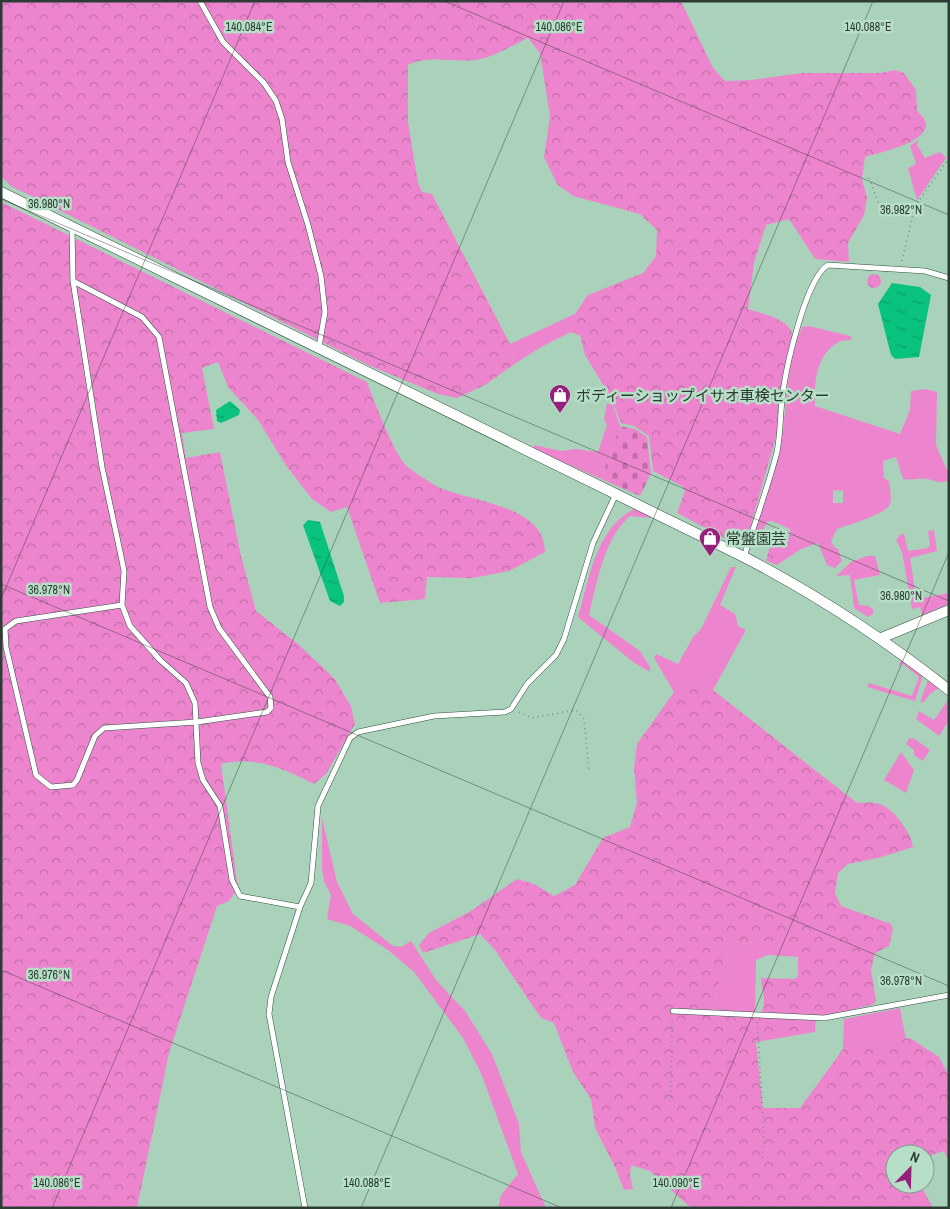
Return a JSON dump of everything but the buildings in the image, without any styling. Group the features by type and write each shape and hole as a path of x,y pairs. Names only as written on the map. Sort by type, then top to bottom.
{"street":[{"path":"1,192 744,557 799,586 881,638 949,690"},
{"path":"881,638 949,610"}],"lane":[{"path":"207,1 201,2 223,42 264,83 276,101 282,119 288,162 308,225 321,276 325,312 319,347"},
{"path":"72,227 73,281 102,467 122,564 122,605 130,626 160,660 186,683 195,703 198,763 203,780 220,806 232,880 236,890 240,896 300,907"},
{"path":"744,557 776,454 781,430 783,392 790,356 813,282 821,269 828,265 901,269 925,271 949,278"},
{"path":"73,281 142,317 159,336 210,607 219,628 270,697 271,708 267,712 197,722 104,728 95,736 77,780 72,785 50,787 36,775 6,647 5,629 16,621 122,605"},
{"path":"305,1208 269,1014 271,997 300,907 310,883 313,870 318,806 350,738 358,732 434,716 505,712 513,707 526,684 556,654 564,639 593,543 616,494"},
{"path":"673,1011 824,1018 949,995"}],"path":[{"path":"901,269 915,206 949,158"},
{"path":"869,178 878,202 886,208 915,206"},
{"path":"513,707 522,715 531,718 576,710 581,714 584,719 589,770"},
{"path":"671,1098 673,1011"},
{"path":"757,1015 758,1059 764,1133 762,1160"}],"green space":[{"path":"1,1 681,1 713,68 725,81 751,80 802,73 881,73 895,70 904,73 916,90 917,111 925,121 925,129 920,136 910,142 865,157 862,179 867,198 864,215 848,243 849,262 815,259 789,219 766,225 754,263 748,309 781,321 786,324 793,335 779,394 778,430 748,535 743,540 726,539 677,513 685,491 682,486 653,471 649,436 634,426 621,423 610,396 585,355 575,314 588,295 643,273 656,256 657,230 640,214 573,196 557,184 544,157 550,116 540,53 528,38 481,59 462,61 425,60 408,65 408,122 418,183 422,192 432,194 510,344 516,363 485,385 457,398 438,394 368,365 11,186 1,176"},
{"path":"918,140 917,145 925,158 940,152 946,158 917,200 908,168 916,164 910,146"},
{"path":"1,202 367,382 390,439 401,460 408,467 438,487 520,515 533,524 542,536 545,552 509,571 473,578 427,577 425,599 380,603 347,507 331,512 312,499 287,467 258,420 228,387 218,362 202,368 214,429 182,433 186,458 220,452 241,556 256,611 298,644 334,678 351,706 355,724 326,774 314,784 292,773 257,762 246,761 221,764 238,888 229,901 217,906 169,1053 137,1208 1,1208"},
{"path":"871,274 877,274 881,281 877,288 871,288 867,284 867,278"},
{"path":"575,314 581,336 571,332 541,347 516,363 510,344"},
{"path":"809,326 850,336 852,339 842,340 833,346 822,360 816,378 815,406 900,434 910,410 911,391 926,389 937,392 936,445 949,475 949,481 942,482 925,479 903,479 896,457 883,461 884,478 889,481 890,504 874,516 837,529 831,541 834,547 838,549 842,561 835,568 827,565 818,543 801,549 797,539 790,534 790,529 772,521 767,522 764,528 756,525 779,453 793,352 802,327","holes":["833,490 843,491 843,503 833,503"]},
{"path":"607,403 613,405 620,426 601,479 534,449 534,445 561,451 576,449 598,452 607,425 604,419"},
{"path":"620,426 635,429 647,437 651,473 640,496 601,479"},
{"path":"634,509 653,518 630,516 621,525 603,562 589,615 640,651 650,667 650,672 633,662 578,617 591,571 602,542 610,529"},
{"path":"756,525 764,528 764,539 760,541 753,538"},
{"path":"934,530 937,551 910,558 916,596 923,598 949,593 949,604 922,615 920,607 912,609 902,552 896,540 901,534 904,534 908,551 928,548 930,545 928,531"},
{"path":"790,534 797,539 801,549 777,565 766,561 771,542 783,546 787,543"},
{"path":"867,556 875,556 880,575 854,580 859,605 868,606 873,609 873,614 868,617 854,608 850,575 836,576 851,562"},
{"path":"731,567 736,567 720,605 735,614 738,626 746,630 713,690 692,683 679,685 674,692 654,658 656,654 678,664 693,637 701,629"},
{"path":"902,658 923,675 915,701 867,687 869,683 912,696 919,677 903,664 899,665"},
{"path":"928,680 939,688 930,694 924,702 920,702"},
{"path":"692,683 713,690 857,803 877,803 884,806 898,818 907,831 913,847 878,858 848,864 838,873 835,893 841,906 891,924 893,929 889,946 875,953 871,970 876,1001 874,1004 831,1015 816,1015 815,1032 756,1042 763,1108 800,1108 843,1049 910,1038 939,1057 949,1076 949,1162 944,1151 935,1154 935,1144 885,1144 885,1194 925,1194 933,1208 691,1208 650,1171 631,1165 630,1175 633,1189 624,1190 615,1167 595,1128 591,1099 573,1072 554,1023 541,1018 495,950 480,934 423,953 419,945 429,933 471,911 517,879 534,884 554,896 575,885 603,838 630,827 637,803 634,768 637,744 679,685","holes":["760,941 794,946 798,950 798,976 795,979 761,978 764,999 761,1012 712,1011 727,950 730,946"]},
{"path":"949,699 949,720 939,736 916,719 919,711 934,720"},
{"path":"909,738 915,739 930,750 923,761 914,755 914,750 906,744"},
{"path":"901,752 914,770 906,793 884,780"},
{"path":"322,818 337,882 353,914 393,946 401,947 411,941 436,980 465,1011 492,1054 519,1124 521,1152 546,1208 498,1208 501,1195 518,1174 481,1073 463,1038 414,972 388,950 350,926 327,919 331,895 324,881 322,869"},
{"path":"760,941 794,945 798,950 798,957 768,955 756,960 755,1013 712,1011 727,950 730,946"},
{"path":"900,1008 906,1039 843,1049 844,1019"}],"water":[{"path":"892,283 920,287 931,295 919,357 895,359 891,355 878,304"},
{"path":"230,401 240,410 239,415 221,423 217,421 216,410"},
{"path":"308,520 320,522 344,596 344,602 340,606 330,601 303,525"}],"place":[{"name":"ボディーショップイサオ車検センター","path":"560,414"},
{"name":"常盤園芸","path":"710,557"}]}
